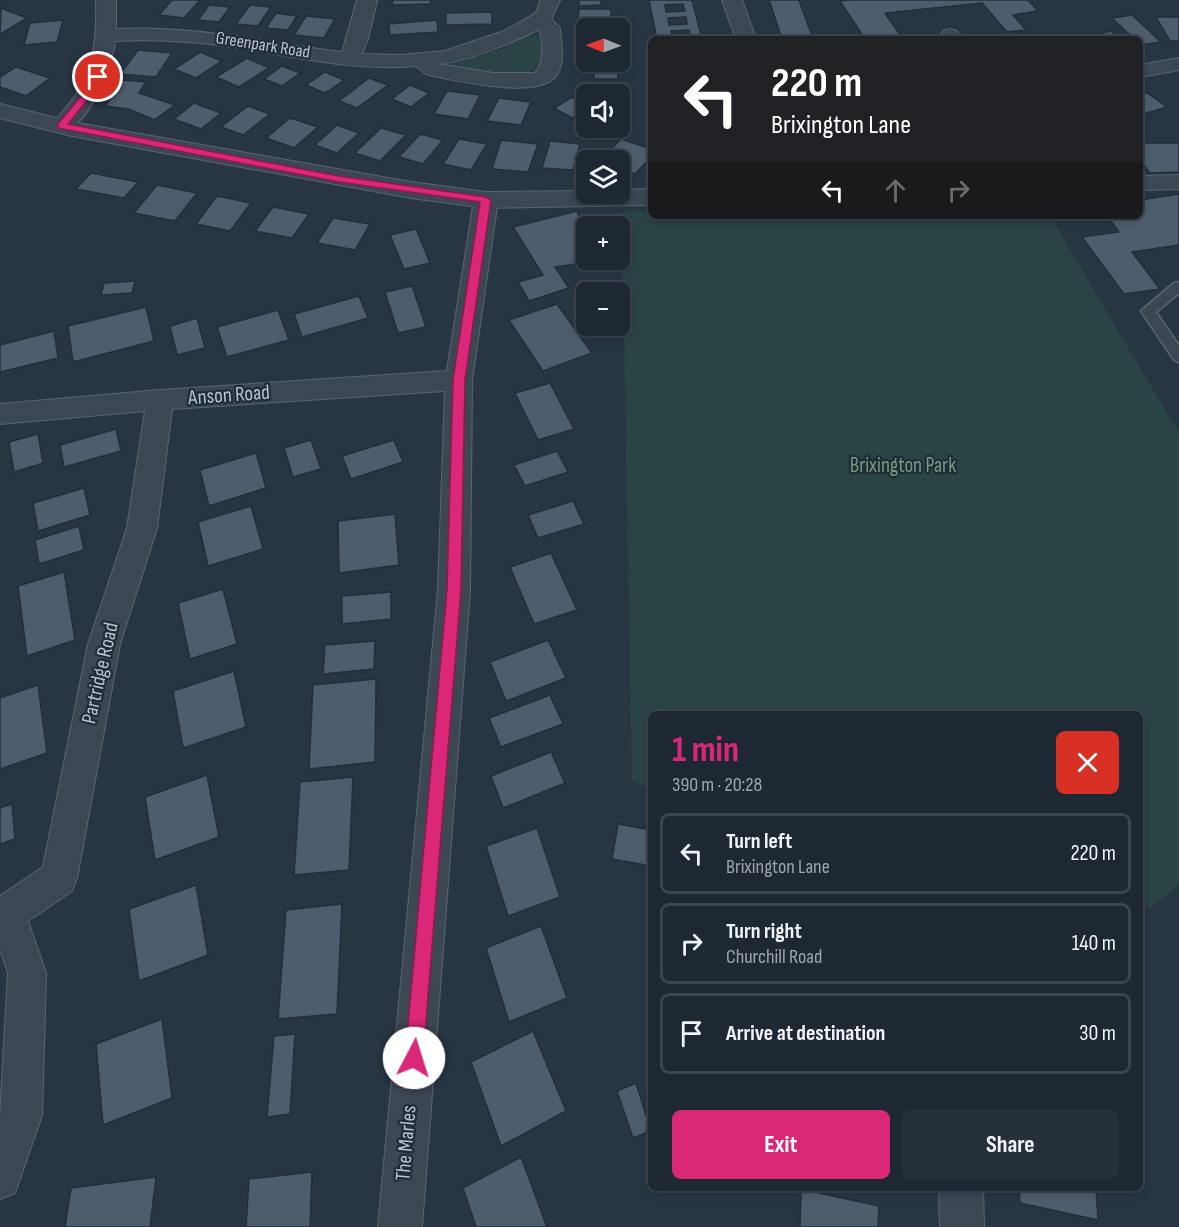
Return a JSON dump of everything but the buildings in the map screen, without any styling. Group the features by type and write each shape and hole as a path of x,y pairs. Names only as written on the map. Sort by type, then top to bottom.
{"street":[{"path":"62,126 98,77 105,55 107,36 106,0"},
{"path":"350,58 358,39 367,0"},
{"path":"541,20 550,0"},
{"path":"732,0 745,36"},
{"name":"Greenpark Road","path":"107,36 147,32 206,36 381,61 444,58 513,35 541,20 550,28 550,60 547,74 540,80 519,81 432,70 419,60"},
{"path":"1143,70 1179,64"},
{"path":"0,111 62,126 339,179 486,200 648,197"},
{"path":"1143,183 1179,182"},
{"name":"The Marles","path":"400,1227 454,590 459,380 486,200"},
{"name":"Anson Road","path":"0,414 160,400 459,380"},
{"name":"Partridge Road","path":"4,915 59,878 104,644 142,528 160,400"},
{"path":"0,1178 21,1115 27,973 4,915"},
{"path":"961,1191 962,1227"}],"lane":[{"path":"1179,286 1148,310 1179,357"}],"green space":[{"path":"528,36 540,36 542,42 540,65 532,71 503,76 463,70 455,68 453,64 501,49"},
{"name":"Brixington Park","path":"625,211 648,211 648,219 1052,219 1179,433 1179,884 1151,908 1143,903 1143,711 648,711 648,788 632,781 624,336 630,336 630,282 623,282 620,270 630,270 630,216 611,216"}],"route":[{"path":"98,77 62,126 139,142 271,164 339,179 486,200 459,380 454,590 414,1058"}]}
